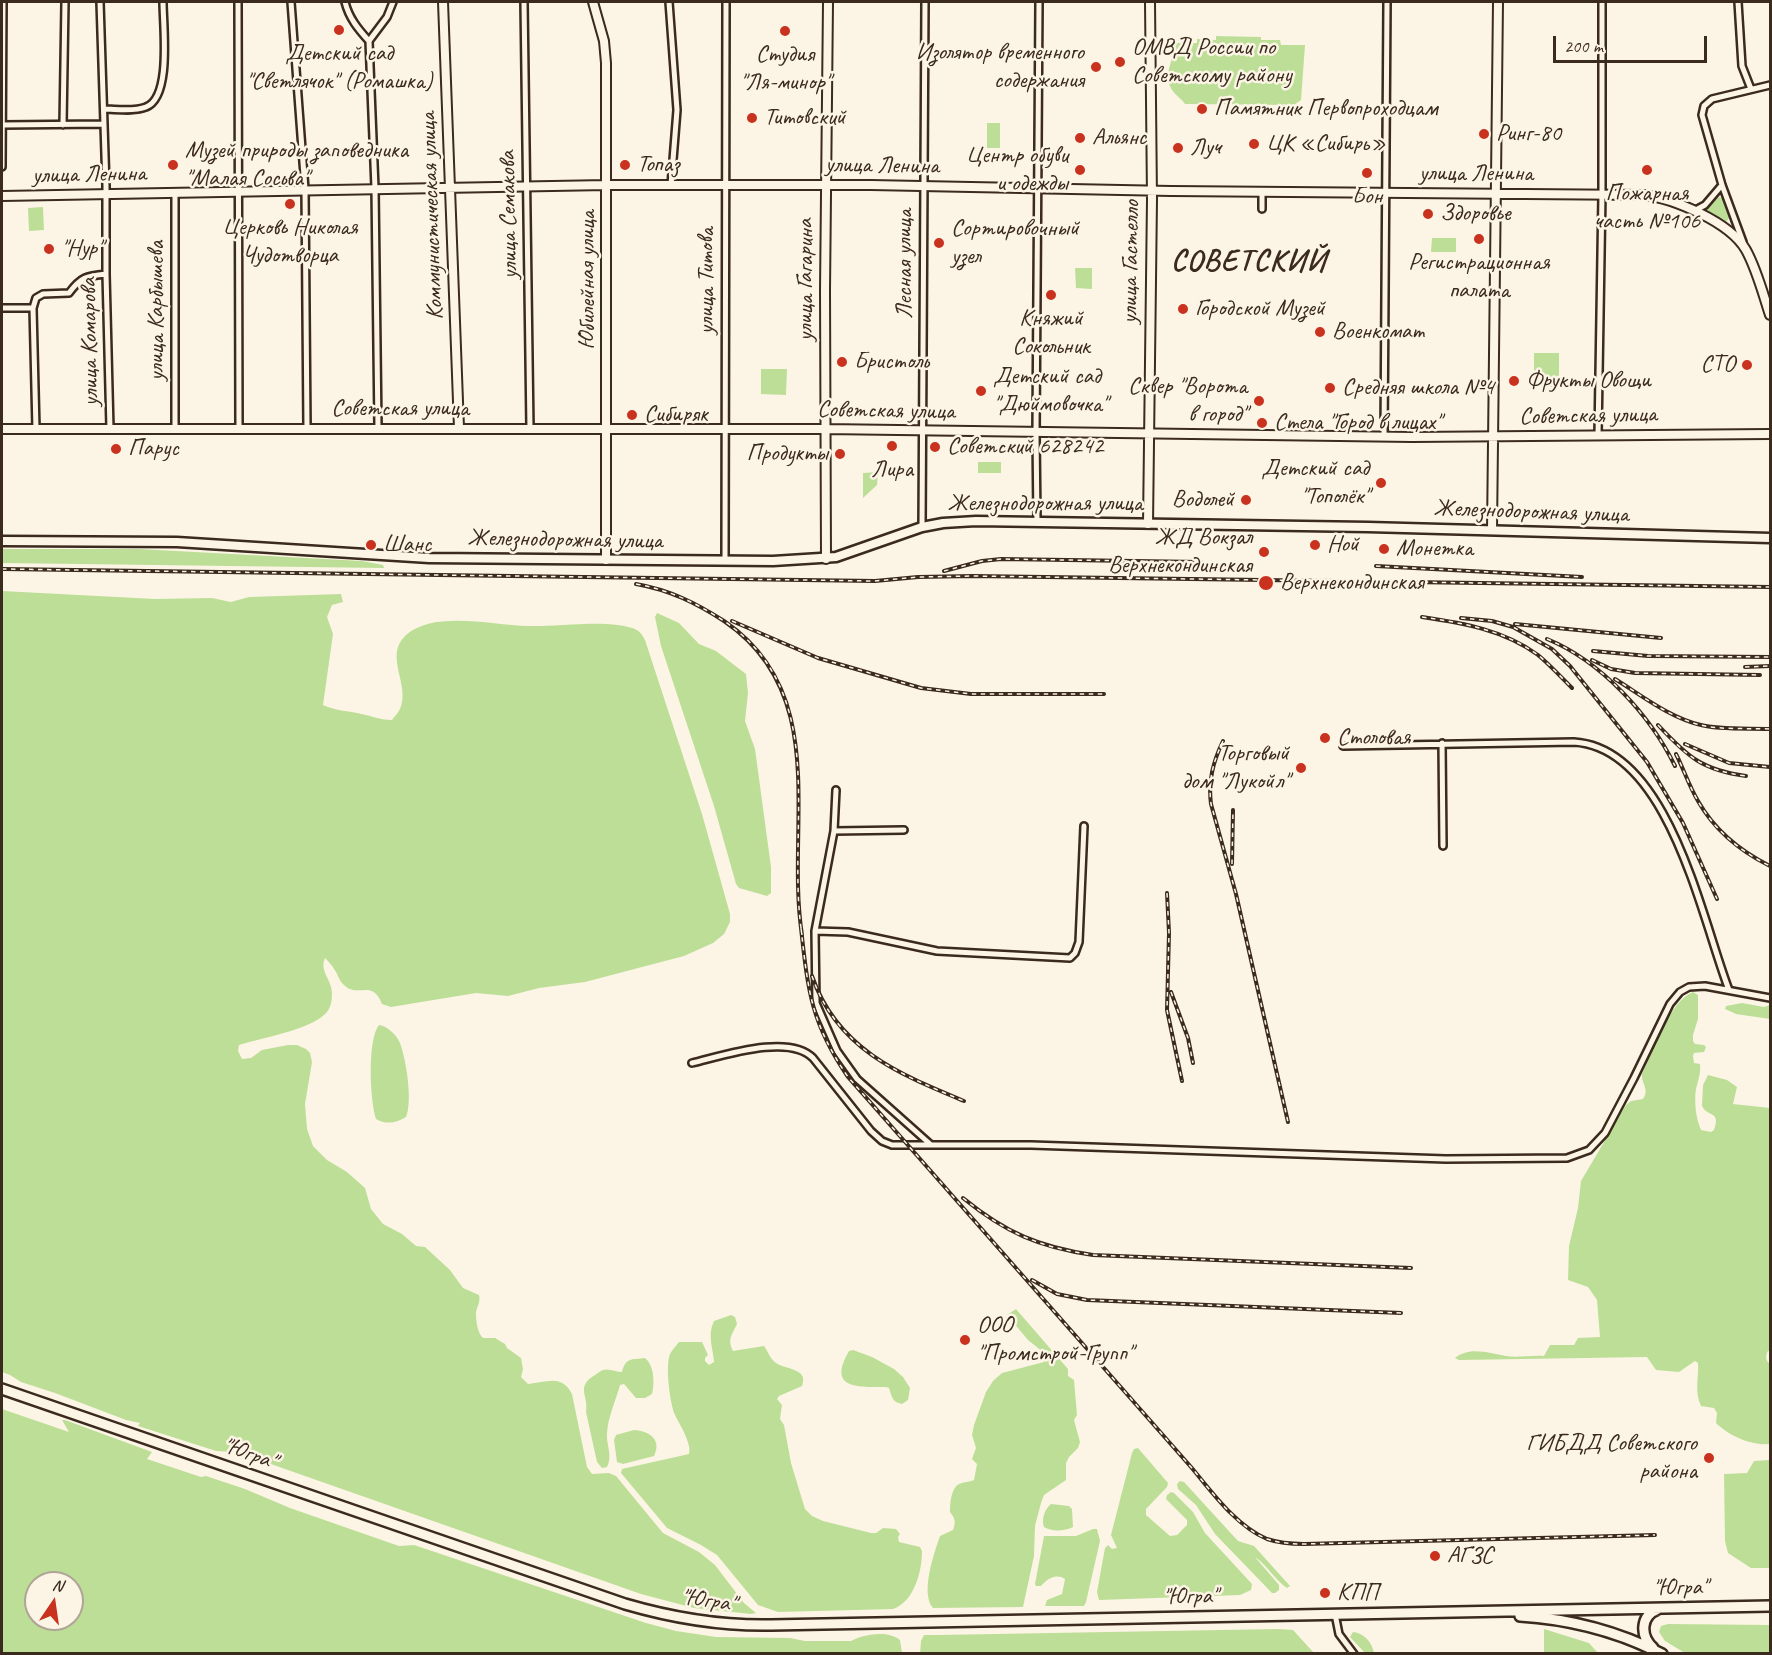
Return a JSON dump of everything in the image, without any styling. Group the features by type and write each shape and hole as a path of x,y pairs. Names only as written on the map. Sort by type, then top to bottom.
{"highway":[{"name":"\"Югра\"","path":"2,1389 625,1604 686,1619 760,1626 1770,1606"},
{"path":"1660,1652 1646,1640 1644,1624 1652,1612 1666,1608"},
{"name":"\"Югра\"","path":"1446,1612 1526,1616 1570,1623 1610,1633 1660,1652"}],"main road":[{"name":"Железнодорожная улица","path":"2,541 177,542 429,558 725,561 826,558 854,552 922,527 959,521 1492,530 1770,538"}],"street":[{"path":"2,167 3,2"},
{"path":"63,125 65,2"},
{"name":"улица Комарова","path":"100,2 110,429"},
{"path":"104,109 142,108 152,103 158,95 163,80 164,2"},
{"path":"238,2 239,429"},
{"path":"291,2 305,189 307,429"},
{"path":"345,2 356,27 369,41"},
{"path":"378,428 375,188 369,41 387,17 393,2"},
{"name":"Коммунистическая улица","path":"443,2 452,187 459,428"},
{"name":"улица Семакова","path":"524,2 530,429"},
{"name":"Юбилейная улица","path":"593,2 605,52 606,560"},
{"path":"669,2 671,3 677,110 671,185"},
{"name":"улица Титова","path":"725,561 726,2"},
{"name":"улица Гагарина","path":"826,558 828,2"},
{"name":"Лесная улица","path":"922,527 925,2"},
{"path":"1037,522 1039,2"},
{"name":"улица Гастелло","path":"1148,524 1152,190 1150,2"},
{"path":"1384,437 1387,2"},
{"path":"1492,530 1498,2"},
{"path":"1598,435 1602,2"},
{"path":"1738,2 1742,66 1751,89"},
{"path":"1770,86 1712,99 1707,102 1703,111 1703,125 1722,185 1770,315"},
{"path":"2,125 104,124"},
{"name":"улица Ленина","path":"2,196 607,185 826,185 1262,192 1602,194 1656,197 1694,211 1722,227 1746,249"},
{"path":"1694,211 1705,205 1722,185"},
{"name":"улица Карбышева","path":"175,192 175,429"},
{"path":"1262,192 1262,209"},
{"path":"36,429 33,308 36,298 66,294 83,278 106,274"},
{"path":"2,308 33,308"},
{"name":"Советская улица","path":"2,429 825,429 1384,437 1770,434"},
{"path":"1343,746 1582,742 1606,749 1621,760 1647,789 1671,829 1683,855 1729,990"},
{"path":"1442,743 1443,846"},
{"path":"836,790 834,831 814,931 816,1003 837,1051 858,1079 930,1144"},
{"path":"814,931 848,932 937,951 1070,958 1079,942 1084,826"},
{"path":"834,831 904,830"},
{"path":"692,1063 763,1048 782,1047 801,1050 813,1058 872,1131 882,1141 892,1145 1031,1144 1446,1159 1567,1158 1589,1150 1605,1133 1676,996 1684,989 1694,986 1770,998"},
{"path":"1335,1614 1339,1634 1354,1653"}],"green space":[{"path":"1216,36 1261,37 1261,40 1280,40 1281,45 1305,45 1301,100 1294,105 1185,104 1172,90 1168,78 1175,43 1197,43 1197,39 1216,40"},
{"path":"987,123 1000,123 1000,148 987,148"},
{"path":"1719,197 1724,199 1730,217 1726,222 1722,222 1705,211 1706,207"},
{"path":"43,207 44,230 29,231 28,208"},
{"path":"1432,238 1456,238 1456,252 1431,252"},
{"path":"1075,268 1092,268 1092,289 1076,288"},
{"path":"1534,353 1559,353 1559,387 1534,387"},
{"path":"761,369 787,369 786,395 761,394"},
{"path":"978,462 1001,462 1001,473 978,473"},
{"path":"878,472 877,485 863,498 863,473"},
{"path":"2,549 139,549 362,561 383,565 384,568 2,563"},
{"path":"2,591 155,599 212,598 231,602 249,597 341,594 343,602 332,605 327,617 333,634 323,705 387,720 392,720 400,709 402,700 397,661 400,643 406,635 418,627 447,621 527,626 608,624 632,628 641,634 645,640 702,814 730,914 730,922 724,934 713,943 684,956 585,982 539,988 508,996 476,993 391,1007 382,1004 374,992 349,989 341,982 325,958 324,967 332,993 331,1005 326,1013 307,1025 239,1045 238,1051 242,1059 251,1058 262,1050 288,1045 297,1045 310,1053 312,1062 305,1104 307,1129 313,1146 327,1160 347,1172 365,1188 371,1209 383,1224 402,1234 416,1246 425,1247 450,1270 463,1288 479,1295 476,1314 480,1333 483,1338 495,1338 505,1344 521,1358 523,1369 521,1377 528,1384 553,1381 564,1384 568,1388 572,1394 587,1467 592,1474 609,1473 616,1476 663,1533 699,1552 715,1565 744,1603 756,1613 694,1608 641,1594 248,1456 216,1451 138,1426 140,1423 21,1382 2,1372"},
{"path":"657,613 679,623 699,644 716,651 746,674 748,693 745,721 755,749 771,867 771,893 767,896 739,888 736,884 714,806 661,646 655,617"},
{"path":"1693,992 1698,995 1698,1019 1693,1041 1695,1044 1706,1047 1704,1052 1694,1053 1693,1056 1694,1063 1700,1064 1695,1099 1701,1130 1711,1132 1716,1124 1715,1117 1702,1106 1703,1085 1708,1075 1727,1080 1737,1087 1733,1104 1770,1108 1770,1351 1766,1357 1770,1364 1770,1444 1741,1439 1716,1423 1717,1413 1714,1408 1701,1406 1697,1389 1698,1363 1695,1361 1679,1372 1656,1370 1647,1357 1459,1360 1455,1358 1473,1351 1510,1357 1544,1356 1550,1345 1574,1345 1578,1338 1600,1337 1597,1300 1588,1287 1568,1280 1569,1246 1578,1208 1581,1181 1626,1105 1631,1101 1643,1099 1646,1092 1642,1074 1657,1040 1677,1005"},
{"path":"1742,1003 1764,1007 1770,1005 1770,1019 1736,1014 1725,1009 1726,1006"},
{"path":"379,1025 388,1029 399,1040 404,1059 409,1101 406,1117 399,1121 384,1122 376,1119 374,1110 371,1057 375,1033"},
{"path":"1016,1309 1068,1369 1068,1376 1074,1380 1077,1415 1074,1420 1080,1442 1066,1463 1066,1480 1044,1495 1041,1503 1035,1526 1034,1556 1023,1607 933,1608 929,1602 928,1593 932,1563 940,1536 953,1530 954,1527 953,1516 950,1512 954,1489 959,1484 974,1480 977,1464 972,1459 976,1448 972,1435 986,1392 1002,1373 1044,1362 1043,1352 1028,1340 1007,1315"},
{"path":"731,1315 735,1317 737,1324 730,1340 733,1351 764,1346 776,1363 795,1370 802,1376 802,1386 777,1399 782,1405 780,1419 784,1425 791,1463 805,1509 812,1516 823,1521 871,1533 876,1533 883,1528 896,1529 900,1534 899,1542 920,1547 922,1559 915,1585 906,1600 893,1609 778,1612 758,1605 717,1555 667,1528 621,1473 622,1469 689,1454 687,1440 671,1403 668,1376 670,1354 679,1342 702,1342 708,1355 705,1361 709,1365 714,1362 712,1326 714,1321"},
{"path":"853,1350 872,1357 894,1369 903,1377 910,1388 908,1400 902,1404 893,1399 889,1388 856,1386 843,1379 841,1373 843,1363 849,1351"},
{"path":"645,1358 653,1374 652,1394 645,1398 636,1398 624,1384 620,1385 608,1427 609,1463 607,1467 602,1468 597,1462 586,1412 584,1387 589,1379 602,1370 622,1372 627,1362"},
{"path":"2,1409 69,1432 62,1420 65,1420 152,1452 147,1459 245,1489 290,1508 399,1546 414,1545 646,1623 676,1631 716,1637 851,1641 862,1636 883,1634 900,1640 902,1653 2,1653"},
{"path":"634,1430 645,1432 653,1437 656,1445 654,1456 623,1464 617,1462 614,1440 616,1435"},
{"path":"1138,1448 1168,1483 1167,1487 1146,1509 1146,1515 1170,1536 1177,1535 1187,1525 1187,1520 1166,1499 1171,1492 1174,1493 1193,1512 1205,1533 1252,1584 1251,1590 1240,1595 1099,1600 1097,1592 1105,1548 1108,1545 1112,1549 1117,1548 1111,1535 1132,1453"},
{"path":"1770,1460 1770,1568 1751,1568 1728,1553 1725,1541 1724,1474 1747,1473 1754,1461"},
{"path":"1180,1481 1184,1482 1238,1541 1254,1546 1290,1586 1287,1588 1283,1585 1255,1557 1279,1585 1279,1590 1272,1593 1215,1534 1196,1505 1178,1489 1177,1484"},
{"path":"1051,1504 1069,1506 1072,1509 1073,1527 1051,1530 1044,1527 1044,1514"},
{"path":"1097,1529 1100,1541 1084,1606 1045,1606 1047,1600 1062,1594 1065,1579 1055,1577 1041,1586 1035,1584 1044,1536 1076,1536"},
{"path":"1668,1624 1770,1625 1770,1653 1685,1653 1665,1641 1659,1632 1661,1626"},
{"path":"1544,1629 1589,1643 1598,1653 1544,1653"},
{"path":"1293,1630 1314,1653 920,1654 924,1635"},
{"path":"1353,1632 1367,1639 1374,1653 1365,1653 1350,1637"}],"railway":[{"path":"944,571 982,561 1001,559 1201,562"},
{"path":"1376,566 1582,577"},
{"path":"2,569 875,581 918,577 973,576 1770,587"},
{"path":"636,584 682,598 724,621 758,651 780,686 792,724 798,765 798,894 802,935"},
{"path":"1422,617 1468,625 1511,639 1538,655 1572,688"},
{"path":"1461,618 1492,621 1513,627 1552,649 1570,666 1647,762 1683,823 1717,899"},
{"path":"732,621 818,658 921,688 971,694 1104,694"},
{"path":"1515,624 1661,638"},
{"path":"1547,639 1567,649 1605,675 1638,709 1665,747 1675,766"},
{"path":"1593,651 1648,656 1770,657"},
{"path":"1592,660 1611,669 1635,673 1760,675"},
{"path":"1745,667 1770,666"},
{"path":"1615,679 1656,705 1689,722 1717,728 1770,729"},
{"path":"1658,725 1687,754 1707,766 1746,776"},
{"path":"1223,741 1212,772 1211,804 1236,894 1288,1122"},
{"path":"1685,744 1729,763 1770,767"},
{"path":"1676,754 1695,795 1712,822 1748,854 1770,866"},
{"path":"1232,864 1233,810"},
{"path":"1167,893 1169,933 1167,1010 1182,1081"},
{"path":"801,928 813,1006 826,1040 848,1077 1216,1497 1245,1526 1267,1539 1299,1544 1655,1535"},
{"path":"812,976 823,1001 837,1023 854,1041 894,1069 964,1101"},
{"path":"1171,992 1188,1038 1193,1063"},
{"path":"963,1198 994,1221 1024,1237 1056,1248 1093,1255 1411,1268"},
{"path":"1032,1280 1057,1294 1087,1300 1401,1313"}],"place":[{"name":"Детский сад \"Светлячок\" (Ромашка)","path":"339,30"},
{"name":"Студия \"Ля-минор\"","path":"785,31"},
{"name":"ОМВД России по Советскому району","path":"1120,62"},
{"name":"Изолятор временного содержания","path":"1096,67"},
{"name":"Памятник Первопроходцам","path":"1202,109"},
{"name":"Титовский","path":"752,118"},
{"name":"Ринг-80","path":"1484,134"},
{"name":"Альянс","path":"1080,138"},
{"name":"ЦК «Сибирь»","path":"1254,144"},
{"name":"Луч","path":"1178,148"},
{"name":"Музей природы заповедника \"Малая Сосьва\"","path":"173,165"},
{"name":"Топаз","path":"625,165"},
{"name":"Центр обуви и одежды","path":"1080,170"},
{"name":"Пожарная часть №106","path":"1647,170"},
{"name":"Бон","path":"1367,173"},
{"name":"Церковь Николая Чудотворца","path":"290,204"},
{"name":"Здоровье","path":"1428,214"},
{"name":"Регистрационная палата","path":"1479,239"},
{"name":"Сортировочный узел","path":"939,243"},
{"name":"\"Нур\"","path":"49,249"},
{"name":"Княжий Сокольник","path":"1051,295"},
{"name":"Городской Музей","path":"1183,309"},
{"name":"Военкомат","path":"1320,332"},
{"name":"Бристоль","path":"842,362"},
{"name":"СТО","path":"1747,365"},
{"name":"Фрукты Овощи","path":"1514,381"},
{"name":"Средняя школа №4","path":"1330,388"},
{"name":"Детский сад \"Дюймовочка\"","path":"981,391"},
{"name":"Сквер \"Ворота в город\"","path":"1259,401"},
{"name":"Сибиряк","path":"632,415"},
{"name":"Стела \"Город в лицах\"","path":"1262,423"},
{"name":"Лира","path":"892,446"},
{"name":"Советский 628242","path":"935,447"},
{"name":"Парус","path":"116,449"},
{"name":"Продукты","path":"840,454"},
{"name":"Детский сад \"Тополёк\"","path":"1381,483"},
{"name":"Водолей","path":"1246,500"},
{"name":"Шанс","path":"371,545"},
{"name":"Ной","path":"1315,545"},
{"name":"Монетка","path":"1384,549"},
{"name":"ЖД Вокзал Верхнекондинская","path":"1264,552"},
{"name":"Верхнекондинская","path":"1266,583"},
{"name":"Столовая","path":"1325,738"},
{"name":"Торговый дом \"Лукойл\"","path":"1301,768"},
{"name":"ООО \"Промстрой-Групп\"","path":"965,1340"},
{"name":"ГИБДД Советского района","path":"1709,1458"},
{"name":"АГЗС","path":"1435,1556"},
{"name":"КПП","path":"1325,1593"}],"district":[{"name":"СОВЕТСКИЙ","path":"1249,262"}]}
